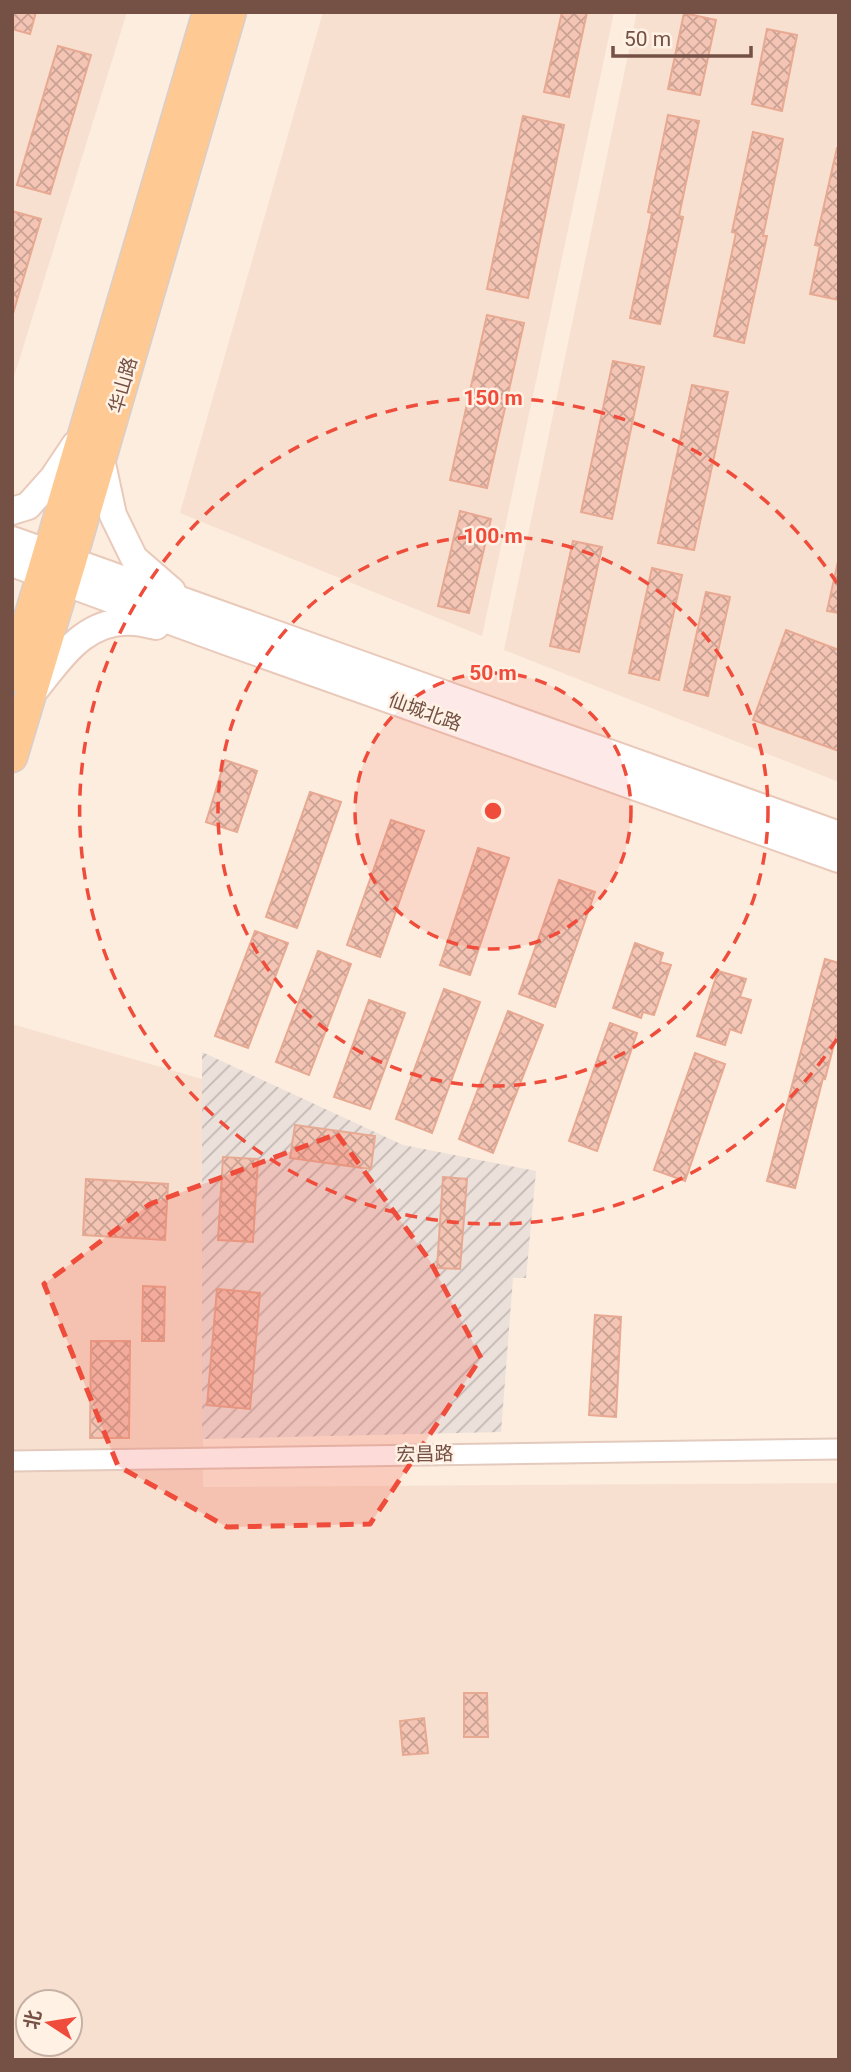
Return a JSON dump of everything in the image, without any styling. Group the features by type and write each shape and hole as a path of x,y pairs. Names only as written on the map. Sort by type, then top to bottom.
{"main road":[{"path":"12,757 19,682 57,567 85,428 208,12"},
{"name":"华山路","path":"57,567 101,459 231,12"},
{"path":"12,511 28,506 53,478 85,428"},
{"path":"101,459 113,515 135,558 184,601"},
{"name":"仙城北路","path":"12,540 57,567 228,642 839,859"},
{"name":"仙城北路","path":"12,563 57,567 184,601 839,835"},
{"path":"19,682 100,625 133,621 228,642"},
{"path":"12,666 19,682"}],"street":[{"name":"宏昌路","path":"12,1461 839,1449"}],"highlighted area":[{"path":"337,1134 430,1261 481,1358 370,1524 227,1527 118,1466 44,1284 150,1204"}],"shaded area":[{"path":"12,12 127,12 12,383"},
{"path":"323,12 614,12 482,636 180,513"},
{"path":"637,12 839,12 839,782 504,650"},
{"path":"12,1024 202,1079 203,1487 839,1483 839,2060 12,2060"},
{"path":"202,1052 403,1145 536,1171 526,1278 513,1278 501,1432 202,1439"}],"building":[{"path":"12,12 36,12 30,34 12,29"},
{"path":"562,12 587,12 569,97 544,92"},
{"path":"684,13 716,20 700,95 668,89"},
{"path":"767,29 797,35 782,111 752,104"},
{"path":"58,46 91,55 50,194 17,185"},
{"path":"668,115 699,121 679,216 683,217 660,324 630,318 652,213 648,212"},
{"path":"523,116 564,125 528,298 487,289"},
{"path":"753,132 783,139 763,236 767,236 744,343 714,336 736,233 732,232"},
{"path":"837,148 839,300 810,294 820,246 815,245"},
{"path":"12,211 41,219 12,317"},
{"path":"487,315 524,323 487,488 450,480"},
{"path":"613,361 644,367 612,519 581,512"},
{"path":"692,385 728,392 694,550 658,543"},
{"path":"460,511 491,519 469,613 438,606"},
{"path":"573,541 602,547 579,652 550,646"},
{"path":"839,557 839,613 827,611"},
{"path":"652,568 682,575 659,680 629,673"},
{"path":"706,592 730,597 708,696 684,690"},
{"path":"786,630 839,650 839,751 753,720"},
{"path":"225,760 257,771 237,832 206,822"},
{"path":"310,792 341,802 297,928 266,917"},
{"path":"391,820 424,831 380,957 347,945"},
{"path":"478,848 509,858 470,975 440,965"},
{"path":"559,880 595,892 555,1007 519,994"},
{"path":"255,931 288,943 248,1048 215,1036"},
{"path":"635,943 663,953 660,962 671,965 654,1015 643,1012 641,1018 613,1008"},
{"path":"318,951 351,964 309,1075 276,1062"},
{"path":"825,959 839,963 839,1025 795,1188 767,1181"},
{"path":"718,971 746,979 740,997 751,1000 741,1033 730,1029 725,1045 697,1036"},
{"path":"444,989 480,1002 432,1133 396,1119"},
{"path":"369,1000 405,1013 370,1109 334,1097"},
{"path":"508,1011 543,1025 493,1153 459,1139"},
{"path":"610,1023 637,1033 597,1151 569,1141"},
{"path":"695,1053 725,1064 685,1181 654,1170"},
{"path":"295,1125 375,1136 371,1169 290,1158"},
{"path":"223,1157 258,1159 253,1242 218,1240"},
{"path":"443,1177 467,1179 460,1269 437,1268"},
{"path":"86,1179 168,1184 165,1240 83,1235"},
{"path":"143,1286 165,1287 164,1341 142,1341"},
{"path":"217,1289 260,1293 250,1409 207,1405"},
{"path":"595,1315 621,1317 616,1417 589,1415"},
{"path":"91,1341 130,1341 129,1438 90,1438"},
{"path":"464,1693 487,1693 488,1737 464,1737"},
{"path":"424,1718 428,1753 403,1755 400,1721"}]}
